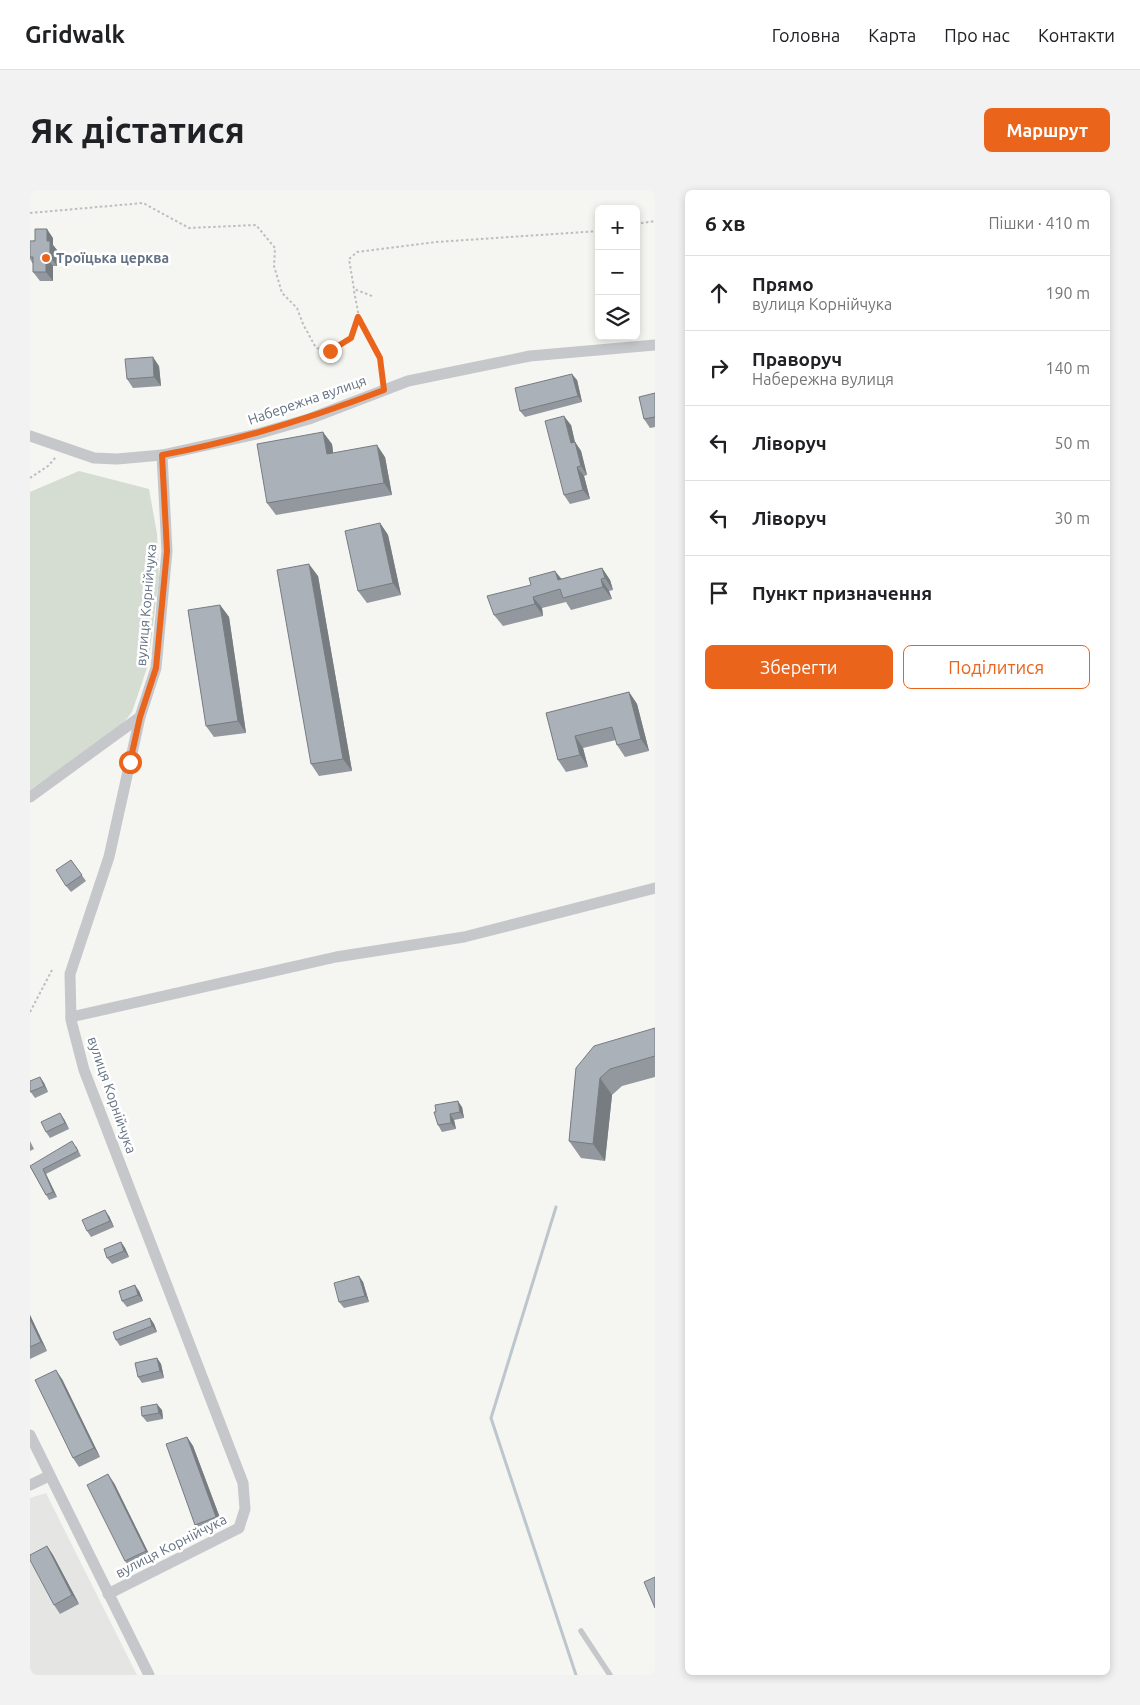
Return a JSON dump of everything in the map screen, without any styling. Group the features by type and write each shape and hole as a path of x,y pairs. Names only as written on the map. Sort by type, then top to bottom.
{"street":[{"name":"Набережна вулиця","path":"30,436 94,458 117,459 162,455 257,434 308,419 408,381 530,356 655,345"},
{"name":"вулиця Корнійчука","path":"108,1594 238,1528 245,1509 243,1483 84,1070 71,1017 70,974 109,857 140,717 156,668 164,592 167,528 162,455"},
{"path":"30,797 140,717"},
{"path":"71,1017 336,957 464,937 655,888"},
{"path":"30,1435 149,1675"},
{"path":"30,1485 50,1476"}],"lane":[{"path":"581,1631 610,1675"}],"path":[{"path":"30,213 144,203 189,228 256,224 275,248 274,266 282,293 297,308 316,348 330,351 351,338 358,317"},
{"path":"640,223 655,221"},
{"path":"384,390 380,358 358,317 349,259 357,252 436,242 595,231"},
{"path":"354,289 372,296"},
{"path":"30,478 48,466 65,448"},
{"path":"30,1012 52,970"}],"shaded area":[{"path":"79,471 149,489 157,534 159,578 148,665 132,712 122,725 30,790 30,492"},
{"path":"46,1493 137,1675 30,1675 30,1498"}],"building":[{"path":"35,229 47,229 47,241 50,241 50,257 46,257 46,272 33,272 33,257 30,257 30,241 35,241"},
{"path":"153,357 154,377 127,379 125,359"},
{"path":"572,374 578,396 520,411 515,388"},
{"path":"655,393 655,417 644,419 639,397"},
{"path":"564,416 571,443 575,442 581,466 577,467 583,490 564,495 545,421"},
{"path":"323,432 327,454 377,445 384,483 267,503 257,444"},
{"path":"380,523 393,583 358,591 345,531"},
{"path":"309,564 343,759 311,764 277,570"},
{"path":"602,568 605,578 601,579 603,587 563,598 560,589 533,597 535,604 494,615 487,596 531,585 529,578 555,571 558,580"},
{"path":"220,605 238,721 206,726 188,610"},
{"path":"629,692 641,739 617,745 612,727 575,736 580,755 558,760 546,713"},
{"path":"71,860 82,875 66,886 56,870"},
{"path":"655,1028 655,1056 610,1069 600,1078 593,1144 569,1141 576,1068 594,1046"},
{"path":"40,1077 44,1086 30,1092 30,1081"},
{"path":"458,1101 460,1112 450,1114 451,1123 438,1125 434,1112 436,1112 435,1105"},
{"path":"60,1113 65,1123 46,1132 41,1122"},
{"path":"72,1141 78,1151 43,1169 53,1192 46,1195 30,1166"},
{"path":"105,1210 110,1221 87,1231 82,1220"},
{"path":"121,1242 124,1251 107,1258 104,1249"},
{"path":"359,1276 365,1296 339,1302 334,1283"},
{"path":"135,1285 138,1295 122,1301 119,1291"},
{"path":"150,1318 152,1326 116,1340 113,1332"},
{"path":"30,1319 41,1342 30,1347"},
{"path":"157,1358 160,1371 138,1377 135,1363"},
{"path":"56,1370 94,1448 73,1458 35,1380"},
{"path":"157,1404 159,1413 142,1416 141,1407"},
{"path":"187,1437 216,1517 195,1525 166,1444"},
{"path":"108,1474 146,1551 125,1561 87,1485"},
{"path":"47,1546 72,1595 54,1605 30,1560 30,1555"},
{"path":"655,1577 655,1608 644,1582"}],"waterway":[{"path":"556,1207 491,1418 576,1675"}],"place":[{"name":"Троїцька церква","path":"46,258"}],"route":[{"path":"130,762 140,717 156,668 164,592 167,528 162,455 257,434 308,419 384,390 380,358 358,317 351,338 330,351"}]}
